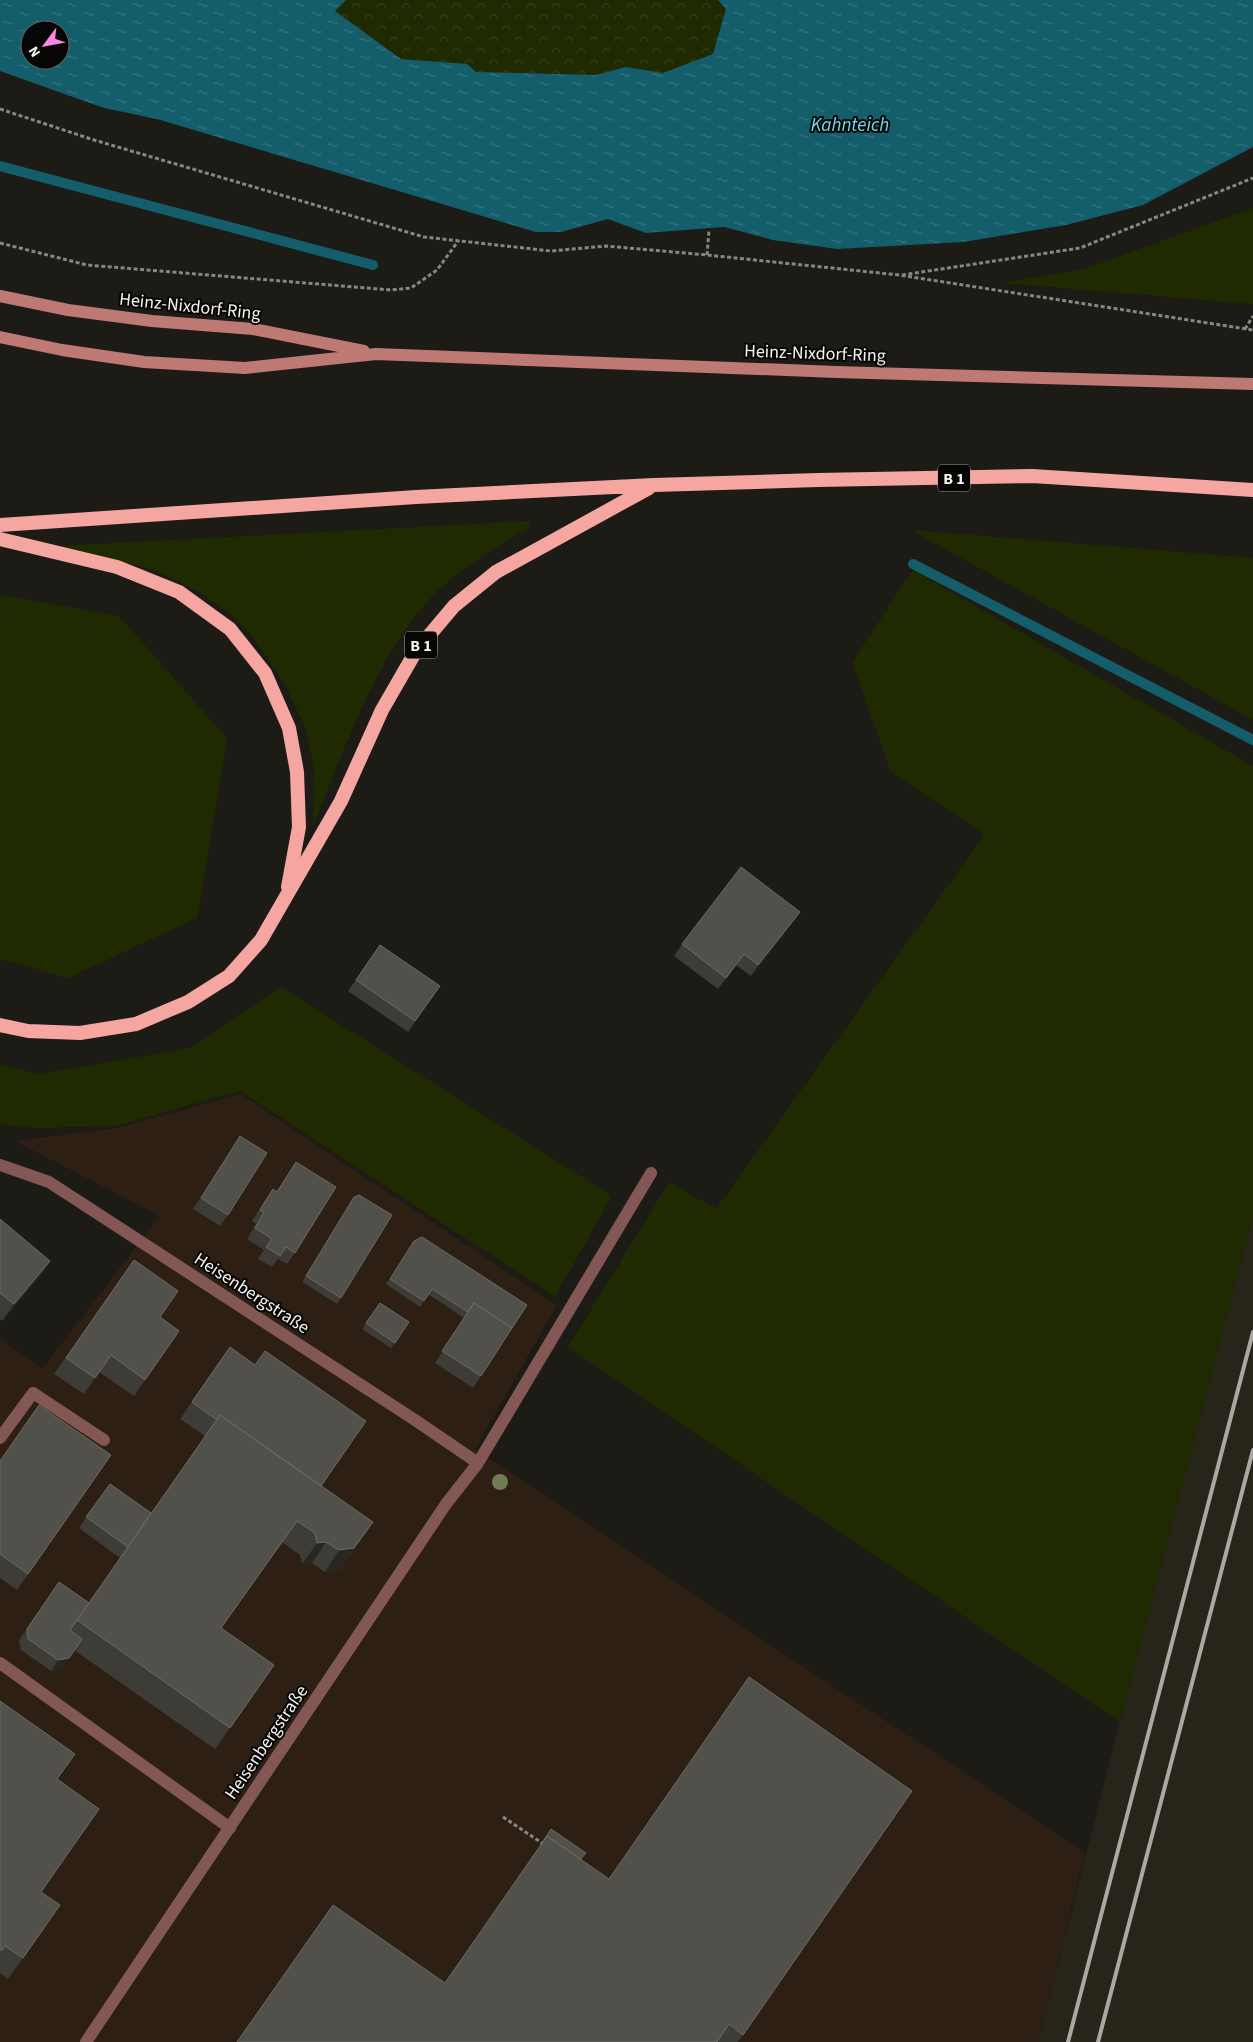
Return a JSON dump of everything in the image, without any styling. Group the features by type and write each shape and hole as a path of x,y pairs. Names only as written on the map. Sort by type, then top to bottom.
{"highway":[{"name":"B 1","path":"0,525 426,497 654,485 1032,476 1253,490"},
{"name":"B 1","path":"286,896 341,801 387,702 416,651 454,606 496,572 654,485"},
{"path":"0,539 117,567 179,592 230,629 265,673 289,728 297,772 299,827 286,896 261,940 229,976 188,1002 136,1024 80,1033 28,1031 0,1025"}],"main road":[{"name":"Heinz-Nixdorf-Ring","path":"0,296 78,311 152,321 253,329 376,354"},
{"name":"Heinz-Nixdorf-Ring","path":"0,338 62,350 144,362 245,368 376,354 836,372 1253,384"}],"street":[{"name":"Heisenbergstraße","path":"0,1165 49,1182 478,1463"},
{"name":"Heisenbergstraße","path":"86,2042 446,1504 478,1463 651,1173"},
{"path":"0,1438 32,1393 104,1440"},
{"path":"0,1663 230,1828"}],"path":[{"path":"0,108 94,140 424,237 551,251 606,246 899,275 1253,330"},
{"path":"899,275 1080,248 1253,178"},
{"path":"707,255 709,230"},
{"path":"0,244 87,264 391,290 411,288 437,270 460,240"},
{"path":"1245,330 1253,316"},
{"path":"503,1817 542,1843"}],"shaded area":[{"path":"241,1094 557,1305 475,1449 1085,1853 1038,2042 0,2042 0,1338 42,1369 160,1216 15,1141 117,1128"},
{"path":"1253,1215 1253,2042 1038,2042 1126,1698"}],"green space":[{"path":"346,0 718,0 726,9 714,54 663,73 626,67 596,75 475,72 466,64 401,59 335,11"},
{"path":"1253,208 1253,304 1003,283 1081,270"},
{"path":"529,521 529,528 488,552 449,580 427,602 408,627 390,653 361,709 313,826 314,768 305,727 285,684 251,634 224,609 198,591 154,570 59,546"},
{"path":"911,530 1253,558 1253,720"},
{"path":"913,570 1253,766 1253,1215 1120,1722 568,1347 669,1182 716,1209 985,834 891,772 852,662"},
{"path":"0,595 119,616 227,738 197,918 68,978 0,959"},
{"path":"281,987 612,1196 555,1297 240,1091 115,1126 34,1128 0,1124 0,1064 38,1074 191,1048"}],"water":[{"name":"Kahnteich","path":"0,0 346,0 335,11 401,59 467,64 476,72 596,75 626,67 663,73 713,54 726,9 718,0 1253,0 1253,147 1143,205 1066,225 963,242 837,249 773,240 724,227 646,233 608,219 561,232 536,232 157,119 104,108 0,71"}],"building":[{"path":"741,867 800,912 758,965 744,954 726,978 682,944"},
{"path":"380,945 440,986 415,1021 356,980"},
{"path":"240,1136 267,1153 228,1215 201,1198"},
{"path":"296,1162 336,1187 295,1253 286,1247 280,1256 266,1247 272,1239 255,1228 264,1212 260,1210 273,1189 277,1192"},
{"path":"359,1195 392,1215 341,1298 306,1276 354,1197"},
{"path":"0,1219 50,1261 14,1304 0,1293"},
{"path":"422,1237 527,1305 512,1328 474,1303 468,1312 432,1289 424,1301 390,1279 414,1241"},
{"path":"134,1260 178,1291 160,1317 179,1331 145,1380 111,1355 95,1378 66,1358"},
{"path":"380,1303 409,1322 395,1343 366,1323"},
{"path":"474,1303 512,1328 481,1376 442,1351"},
{"path":"230,1347 255,1365 265,1351 366,1421 321,1486 220,1415 217,1420 192,1402"},
{"path":"39,1405 111,1455 28,1574 0,1554 0,1461"},
{"path":"220,1415 373,1522 354,1548 339,1550 326,1542 317,1543 315,1533 297,1521 221,1628 274,1665 230,1728 77,1620"},
{"path":"110,1484 151,1513 128,1547 86,1517"},
{"path":"59,1582 89,1603 70,1630 82,1639 69,1658 58,1660 28,1639 27,1629"},
{"path":"749,1677 912,1791 743,2035 729,2024 717,2042 237,2042 333,1905 445,1983 547,1836 609,1879"},
{"path":"0,1701 75,1754 57,1779 99,1809 41,1892 60,1905 23,1958 5,1946 0,1950"},
{"path":"551,1829 586,1853 581,1859 547,1836 540,1846"}],"waterway":[{"path":"0,166 373,265"},
{"path":"913,564 1253,740"}],"railway":[{"path":"1068,2042 1253,1332"},
{"path":"1098,2042 1253,1450"}]}
